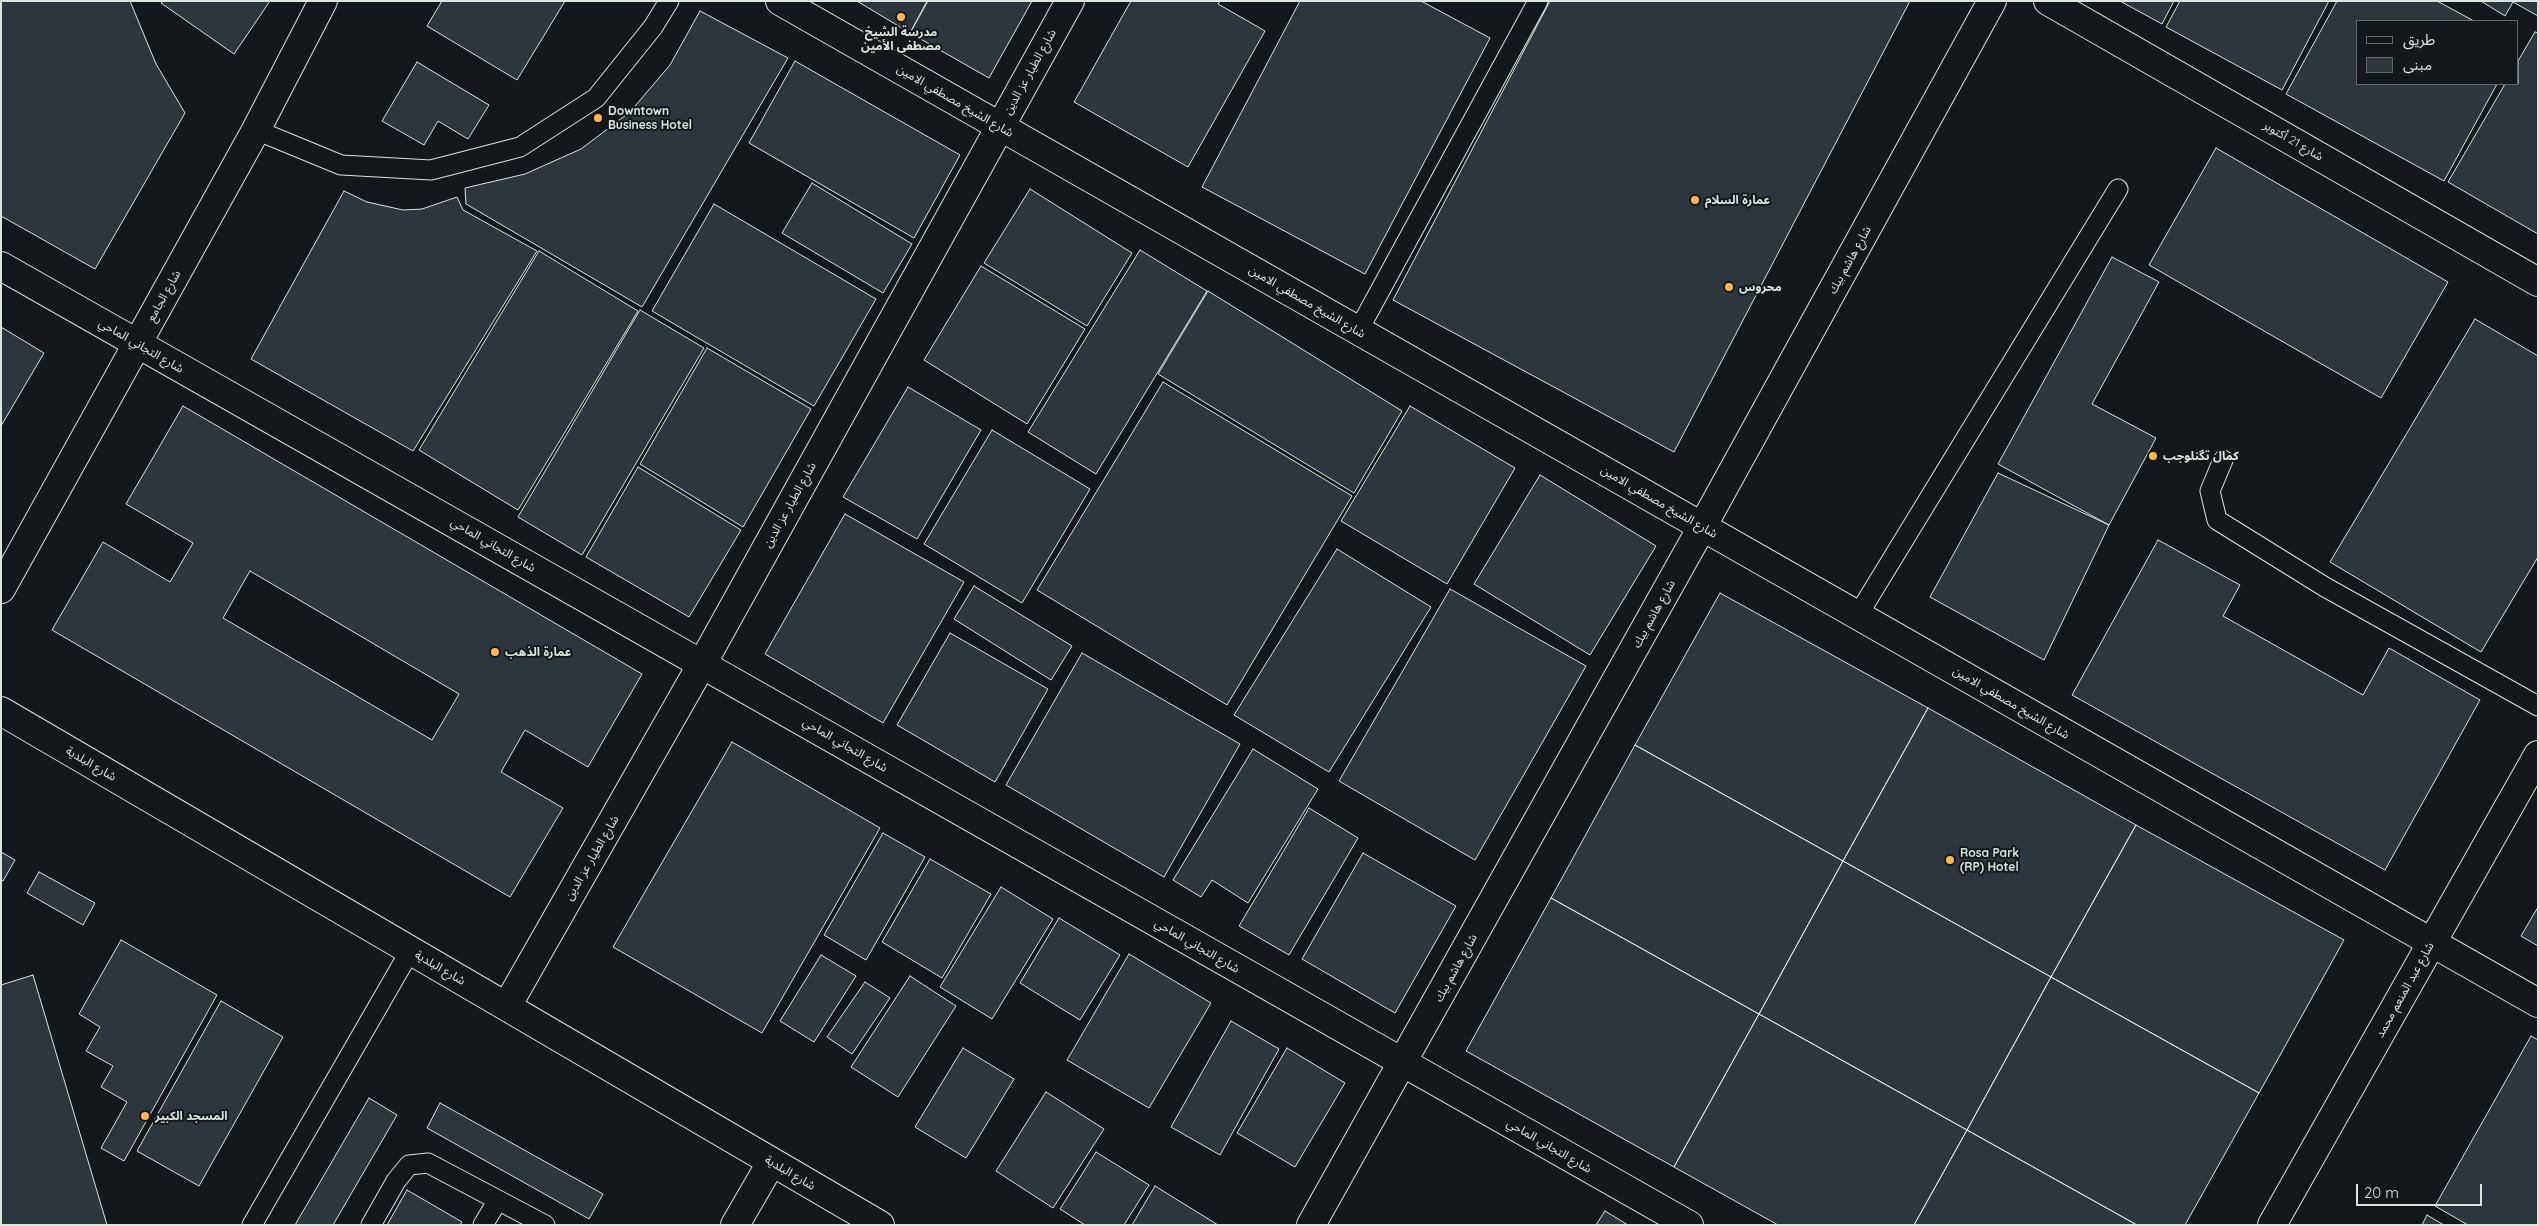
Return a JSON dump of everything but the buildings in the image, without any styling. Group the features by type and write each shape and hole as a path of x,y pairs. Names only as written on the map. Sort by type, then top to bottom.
{"street":[{"name":"شارع الجامع","path":"1,589 256,130 323,1"},
{"name":"شارع الشيخ مصطفي الامين","path":"780,1 2538,1003"},
{"name":"شارع الطيار عز الدين","path":"507,1006 702,664 1070,1"},
{"name":"شارع هاشم بيك","path":"1311,1225 1702,527 1992,1"},
{"name":"شارع 21 أكتوبر","path":"2048,1 2538,282"},
{"name":"شارع التجاني الماحي","path":"1,266 1689,1225"},
{"name":"شارع البلدية","path":"1,712 880,1225"},
{"name":"شارع عبد المنعم محمد","path":"2272,1225 2538,755"},
{"path":"735,1225 771,1163"}],"lane":[{"path":"256,130 340,165 431,170 520,147 596,98 653,27 669,1"},
{"path":"1358,331 1538,1"},
{"path":"1858,615 2118,189"},
{"path":"2223,460 2210,491 2217,520 2325,587 2538,706"},
{"path":"252,1225 410,951"},
{"path":"371,1225 396,1181 409,1165 428,1163 545,1225"},
{"path":"483,1225 498,1200"}],"place":[{"name":"مدرسة الشيخ مصطفى الأمين","path":"901,17"},
{"name":"Downtown Business Hotel","path":"598,118"},
{"name":"عمارة السلام","path":"1695,200"},
{"name":"محروس","path":"1729,287"},
{"name":"كمال تگنلوجب","path":"2153,456"},
{"name":"عمارة الذهب","path":"495,652"},
{"name":"Rosa Park (RP) Hotel","path":"1950,860"},
{"name":"المسجد الكبير","path":"145,1116"}]}
